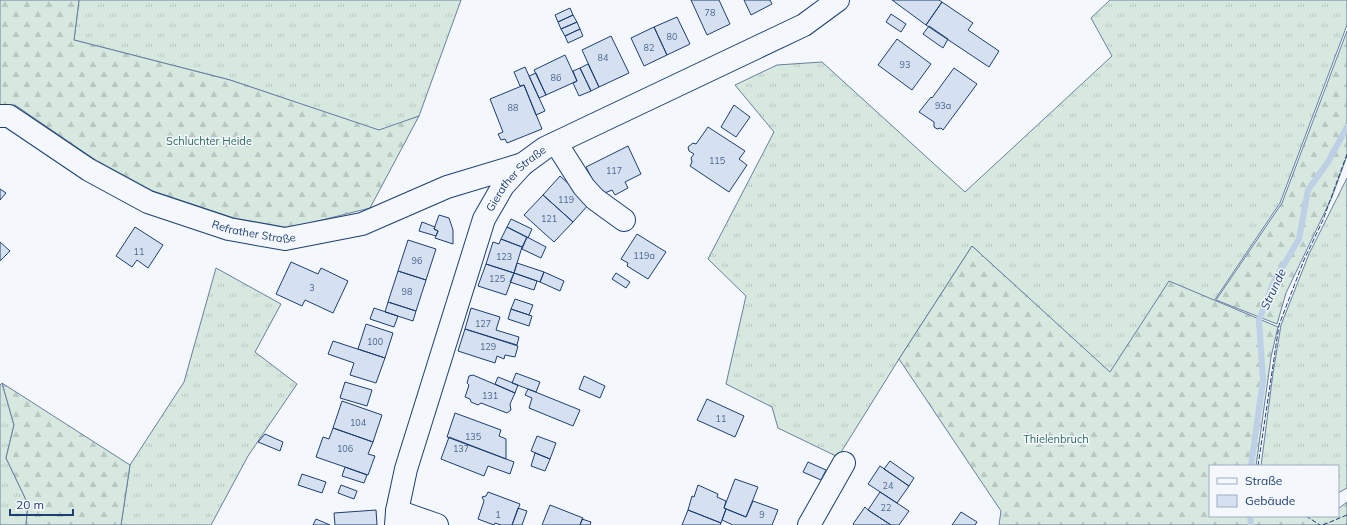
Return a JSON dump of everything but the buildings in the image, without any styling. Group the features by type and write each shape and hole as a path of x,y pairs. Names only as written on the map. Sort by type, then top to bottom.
{"street":[{"name":"Gierather Straße","path":"396,518 406,469 484,219 503,186 523,164 545,148 804,25 838,0"},
{"name":"Refrather Straße","path":"0,116 9,116 89,170 148,202 229,228 285,239 362,224 447,187 523,164"},
{"path":"556,143 584,187 596,199 624,220"},
{"path":"809,525 844,463"},
{"path":"396,518 437,525"}],"green space":[{"name":"Schluchter Heide","path":"0,0 79,0 74,40 230,80 379,130 419,116 370,208 290,228 234,218 153,191 94,159 15,105 0,106"},
{"path":"79,0 461,0 419,116 380,131 230,80 74,40"},
{"path":"1110,0 1347,0 1347,25 1280,203 1214,301 1169,282 1110,373 972,246 838,457 778,428 772,407 726,384 746,296 708,259 774,132 735,85 777,65 822,62 965,192 1112,56 1091,18"},
{"path":"1347,31 1347,156 1332,197 1286,293 1277,324 1216,300 1282,203"},
{"path":"1347,178 1347,488 1339,492 1339,465 1261,465 1281,325 1309,254"},
{"name":"Thielenbruch","path":"972,246 1110,372 1169,281 1278,327 1271,357 1256,465 1209,465 1209,517 1339,517 1339,508 1347,502 1347,525 999,525 1001,511 899,359"},
{"path":"216,268 281,304 255,352 297,384 248,456 211,525 121,525 130,465 184,382"},
{"path":"2,383 14,425 6,458 28,504 26,525 0,525 0,385"},
{"path":"2,383 130,465 121,525 26,525 28,504 6,458 14,425"}],"waterway":[{"name":"Strunde","path":"1251,465 1263,380 1259,320 1274,281 1299,239 1308,190 1328,162 1347,127"},
{"name":"Strunde","path":"1250,517 1251,525"}],"fence":[{"path":"1258,465 1279,325 1304,260 1323,220 1347,154"},
{"path":"1323,525 1347,515"},
{"path":"1308,517 1320,525"}]}
